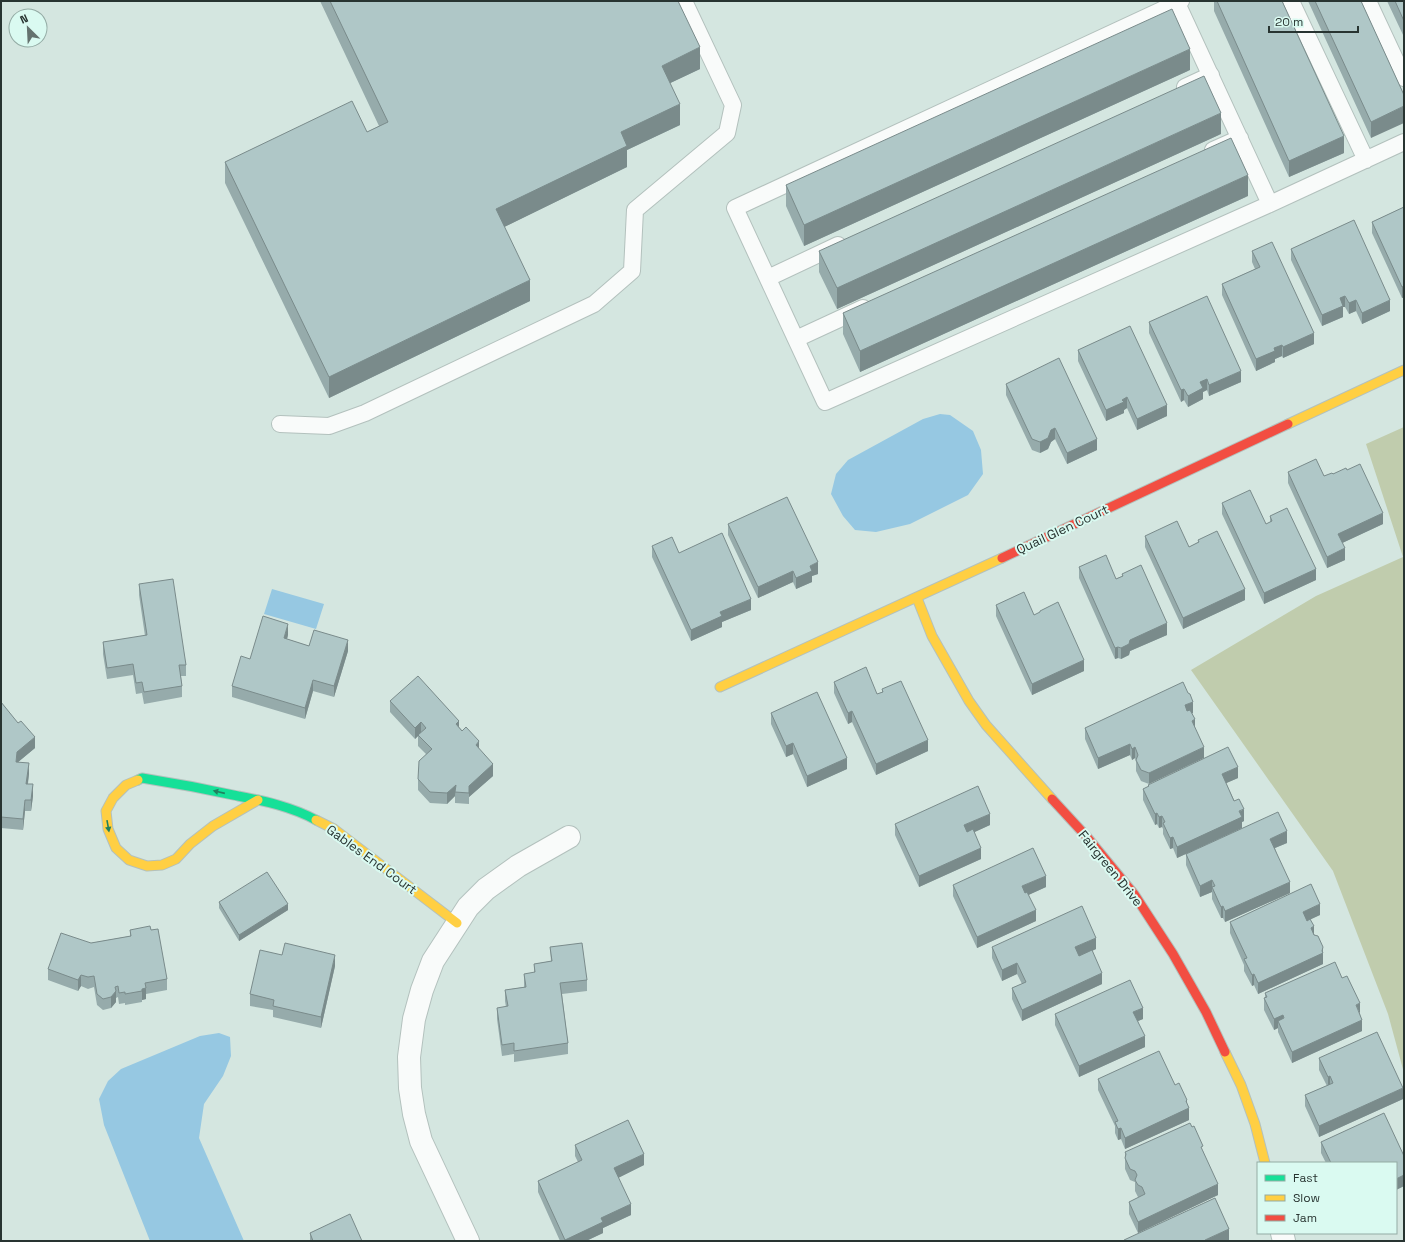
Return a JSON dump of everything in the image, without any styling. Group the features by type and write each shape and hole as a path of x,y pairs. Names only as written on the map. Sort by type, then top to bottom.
{"street":[{"name":"Quail Glen Court","path":"720,687 917,598 1404,370"},
{"name":"Fairgreen Drive","path":"917,598 932,636 969,701 986,725 1087,837 1134,894 1173,954 1206,1012 1241,1085 1265,1162"},
{"name":"Gables End Court","path":"258,800 213,826 190,844 176,859 162,866 147,866 129,860 116,848 108,829 106,812 113,798 126,785 142,778 194,786 258,800 301,812 334,829 457,923"},
{"path":"468,1241 421,1141 414,1114 410,1088 409,1058 414,1019 422,990 433,961 468,907 486,889 518,866 569,837"}],"lane":[{"path":"280,424 329,426 365,413 594,304 632,271 635,210 727,133 733,105 684,1"},
{"path":"1291,1 1366,160"},
{"path":"1368,1 1404,78"},
{"path":"1270,204 1178,2 735,208 825,402 1270,204 1404,142"},
{"path":"1174,92 1211,75"},
{"path":"1203,155 1240,138"},
{"path":"768,278 855,238"},
{"path":"796,339 876,302"}],"green space":[{"path":"1404,427 1404,1073 1388,1014 1333,871 1191,670 1316,596 1403,557 1366,444"}],"water":[{"path":"940,414 950,415 973,431 981,450 983,474 968,495 910,524 876,532 855,530 843,516 831,494 836,474 848,460 923,419"},
{"path":"272,589 324,604 316,629 264,614"},
{"path":"219,1033 230,1037 231,1056 223,1076 204,1104 199,1138 244,1241 150,1241 104,1125 99,1099 108,1081 121,1069 200,1036"}],"building":[{"path":"330,1 678,1 700,47 662,66 680,104 621,132 627,146 496,209 530,280 329,377 225,162 352,101 367,132 388,122"},
{"path":"1217,1 1282,1 1344,136 1289,161"},
{"path":"1315,1 1361,1 1404,95 1404,106 1371,122"},
{"path":"1395,1 1404,1 1404,21"},
{"path":"1172,9 1190,49 804,225 786,185"},
{"path":"1204,76 1221,113 837,288 819,251"},
{"path":"1231,138 1248,175 860,351 843,313"},
{"path":"1404,207 1404,286 1402,287 1372,222"},
{"path":"1354,220 1390,300 1362,313 1356,300 1349,303 1345,296 1340,298 1343,306 1322,315 1291,249"},
{"path":"1272,242 1314,333 1283,347 1282,345 1274,348 1275,351 1256,359 1222,284 1260,267 1252,251"},
{"path":"1207,296 1241,371 1209,385 1207,379 1200,382 1203,388 1188,396 1184,389 1181,390 1149,322"},
{"path":"1130,326 1167,405 1137,419 1127,397 1122,400 1124,402 1106,410 1078,350"},
{"path":"1059,358 1097,439 1067,453 1055,428 1051,430 1048,438 1040,442 1032,439 1006,384"},
{"path":"1316,459 1324,476 1346,468 1347,470 1360,464 1383,513 1338,534 1345,548 1327,557 1288,472"},
{"path":"1250,490 1266,524 1272,521 1270,516 1287,508 1316,569 1264,593 1222,503"},
{"path":"787,497 818,562 810,566 812,571 796,578 793,571 758,587 728,524"},
{"path":"1177,521 1189,547 1199,542 1198,540 1217,531 1245,589 1183,618 1145,536"},
{"path":"722,533 751,599 720,612 722,616 691,630 652,546 672,537 679,553"},
{"path":"1106,555 1116,579 1123,576 1122,574 1141,565 1167,623 1130,640 1129,644 1121,648 1115,648 1079,567"},
{"path":"173,579 186,665 179,665 182,686 144,692 142,682 136,683 133,664 107,668 103,642 147,635 139,584"},
{"path":"1024,592 1034,615 1058,602 1084,660 1032,684 996,605"},
{"path":"263,616 288,624 284,638 309,646 314,630 348,640 334,686 313,680 305,708 232,686 241,656 250,659"},
{"path":"866,667 877,694 883,692 882,689 901,681 928,740 876,764 852,711 848,713 834,682"},
{"path":"418,676 459,721 456,724 462,731 466,727 479,741 476,745 493,764 469,786 469,793 455,792 456,785 447,793 430,792 418,779 419,761 432,749 418,735 426,728 421,722 415,728 390,701"},
{"path":"1183,682 1193,702 1185,705 1187,711 1190,710 1195,719 1192,721 1204,747 1149,773 1141,770 1136,760 1138,755 1135,747 1132,749 1130,744 1098,758 1085,728"},
{"path":"817,692 847,758 807,776 793,743 786,746 771,713"},
{"path":"1,702 18,723 21,721 35,737 17,752 16,762 29,763 26,784 33,784 31,800 25,800 23,819 1,817"},
{"path":"1228,747 1238,767 1222,774 1234,801 1239,799 1244,809 1239,811 1242,817 1177,847 1173,837 1170,838 1163,823 1165,822 1162,816 1159,817 1157,813 1155,814 1143,789 1149,786 1148,785"},
{"path":"978,786 990,814 964,825 967,832 973,829 981,848 919,876 895,824"},
{"path":"1278,812 1287,831 1270,839 1290,882 1225,911 1223,906 1221,907 1212,887 1215,886 1212,880 1200,886 1186,854"},
{"path":"1033,848 1046,876 1022,886 1025,893 1027,892 1036,910 977,937 953,885"},
{"path":"267,872 288,904 239,935 219,902"},
{"path":"1311,884 1320,904 1303,912 1307,921 1310,919 1314,926 1311,928 1314,935 1318,936 1323,947 1323,953 1258,983 1244,959 1247,958 1230,922"},
{"path":"1082,906 1096,938 1075,947 1079,956 1092,950 1102,973 1022,1010 1012,988 1026,982 1017,963 1002,970 992,947"},
{"path":"150,926 151,930 158,929 167,979 145,983 146,988 142,989 142,991 125,994 125,992 119,993 118,986 115,987 116,991 111,997 103,999 97,994 94,976 88,977 81,975 78,980 48,969 61,933 91,943 131,936 130,930"},
{"path":"285,943 335,955 321,1017 273,1006 274,1000 250,994 260,950 282,955"},
{"path":"582,943 587,980 560,983 568,1043 514,1051 514,1043 502,1045 497,1008 508,1006 505,990 526,987 524,974 535,972 534,964 552,961 550,947"},
{"path":"1335,962 1342,978 1347,976 1360,1003 1356,1005 1362,1020 1292,1052 1278,1021 1284,1018 1283,1015 1274,1019 1264,998 1267,997 1265,993"},
{"path":"1130,980 1143,1008 1133,1012 1145,1036 1079,1066 1055,1014"},
{"path":"1377,1032 1403,1088 1319,1126 1305,1095 1333,1083 1330,1076 1328,1077 1319,1058"},
{"path":"1159,1051 1175,1085 1179,1083 1189,1108 1125,1138 1121,1128 1118,1129 1115,1122 1118,1121 1098,1079"},
{"path":"1384,1113 1404,1156 1404,1175 1397,1178 1397,1162 1331,1162 1321,1142"},
{"path":"628,1120 644,1154 614,1168 631,1204 601,1218 603,1222 565,1240 538,1181 582,1160 575,1145"},
{"path":"1190,1123 1192,1127 1194,1126 1203,1146 1201,1147 1218,1184 1138,1222 1129,1202 1145,1194 1142,1187 1138,1185 1135,1180 1137,1175 1135,1171 1130,1169 1125,1158 1125,1152"},
{"path":"1215,1198 1229,1229 1205,1240 1206,1241 1124,1241 1124,1240"},
{"path":"350,1214 362,1241 313,1241 310,1233"}],"traffic: fast":[{"path":"138,780 142,778 258,800 288,808 316,820"}],"traffic: slow":[{"path":"1288,424 1404,370"},
{"path":"720,687 1002,558"},
{"path":"917,598 932,636 969,701 986,725 1052,799"},
{"path":"138,780 126,785 113,798 106,811 108,829 116,848 129,860 147,866 162,865 176,859 190,844 213,826 258,800"},
{"path":"316,820 334,829 457,923"},
{"path":"1225,1052 1241,1085 1255,1124 1265,1162"}],"traffic: jam":[{"path":"1002,558 1288,424"},
{"path":"1052,799 1087,837 1134,894 1173,954 1206,1012 1225,1052"}]}
